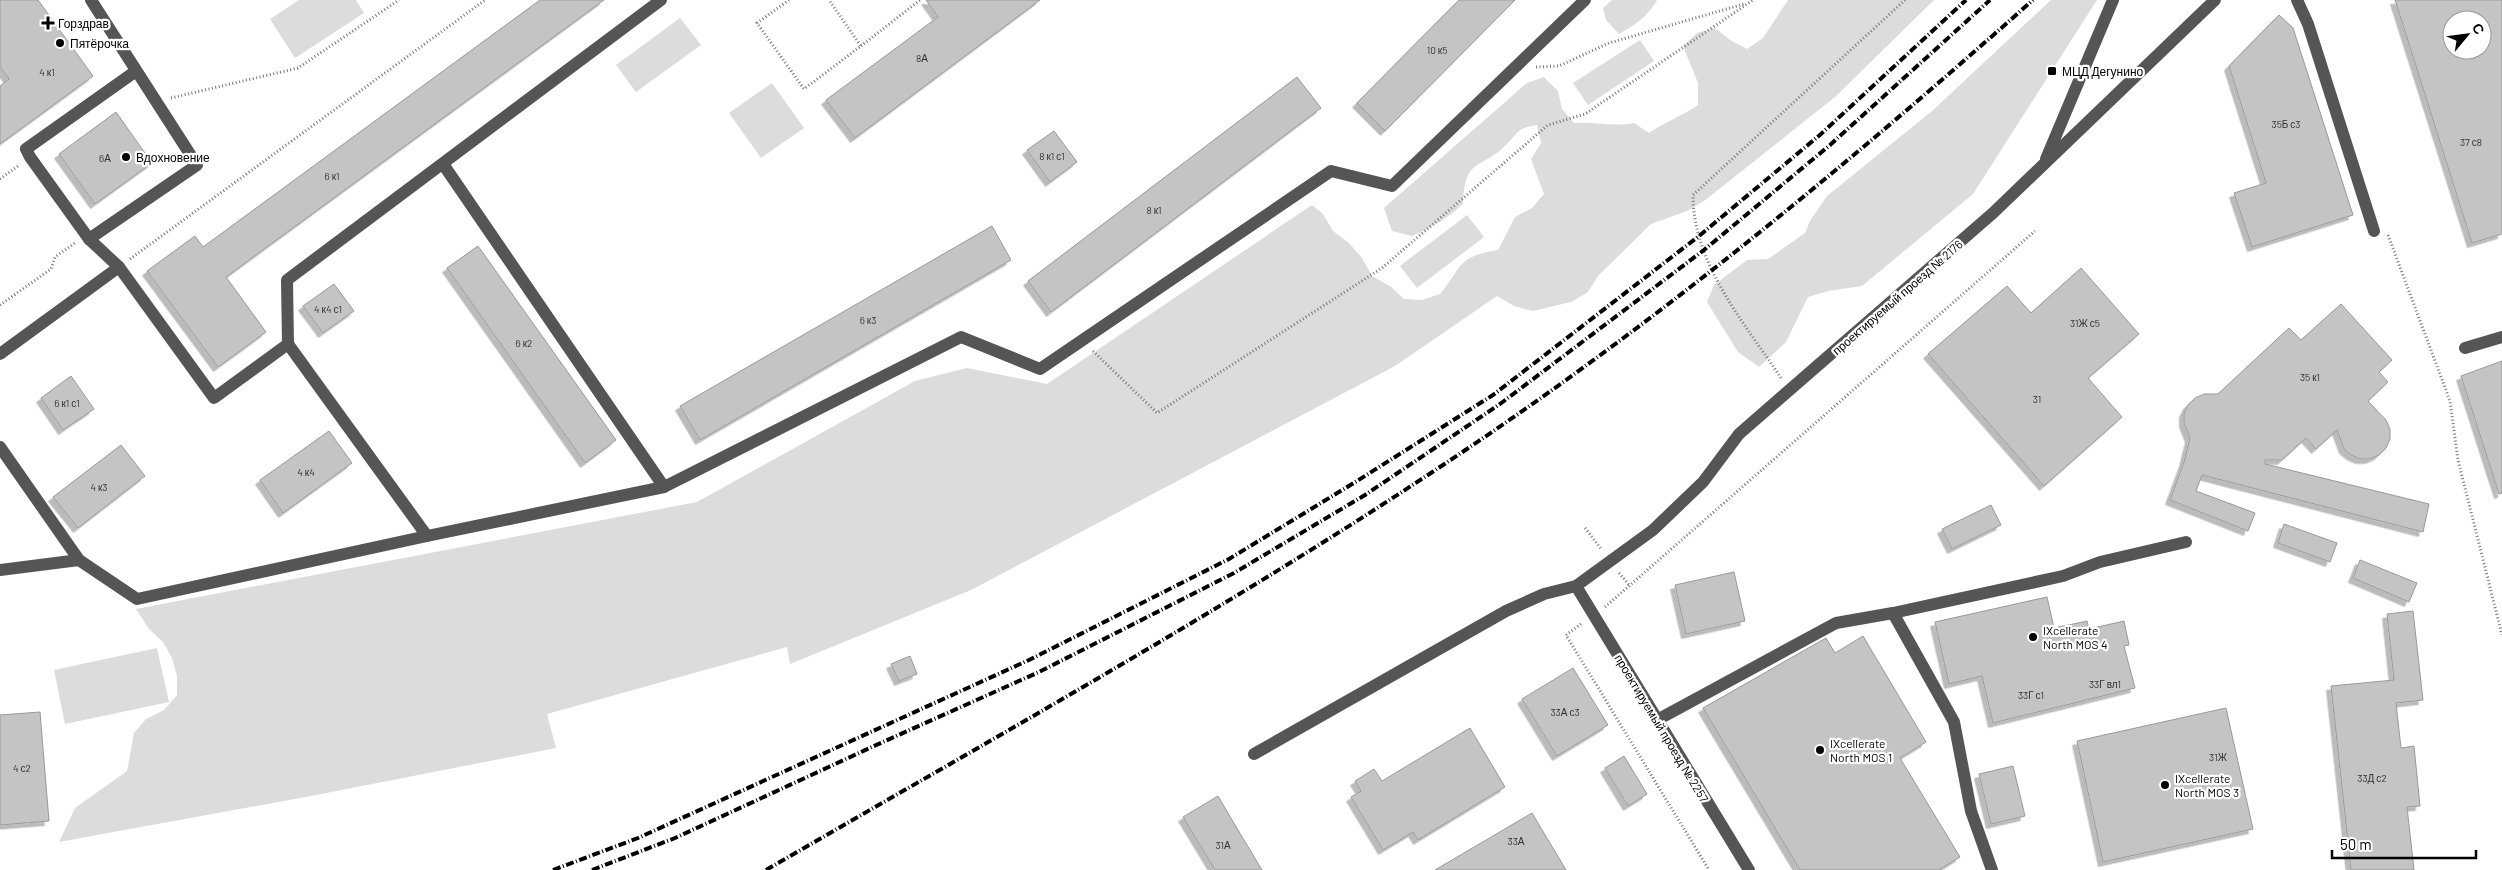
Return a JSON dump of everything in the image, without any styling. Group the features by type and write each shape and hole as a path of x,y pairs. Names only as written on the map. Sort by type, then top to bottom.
{"street":[{"path":"88,237 197,165 91,0"},
{"path":"427,536 288,344 287,280 661,0"},
{"path":"0,447 79,560 137,599 664,487 962,337 1040,369 1331,171 1392,186 1585,0"},
{"path":"2044,164 2113,0"},
{"name":"проектируемый проезд № 2176","path":"1576,586 1653,530 1703,482 1739,434 1790,392 1993,213 2215,0"},
{"path":"2297,0 2308,24 2380,229"},
{"path":"136,71 26,149 30,157 88,237 119,267 214,398 288,344"},
{"path":"443,164 664,487"},
{"path":"0,354 119,267"},
{"path":"2465,348 2502,337"},
{"path":"1657,720 1836,623 1893,613 2063,576 2100,562 2186,542"},
{"path":"0,570 79,560"},
{"path":"1254,754 1506,611 1544,594 1576,586"},
{"name":"проектируемый проезд № 2257","path":"1576,586 1749,870"},
{"path":"1893,613 1954,722 1971,811 1992,870"}],"path":[{"path":"156,102 298,68 399,0"},
{"path":"119,267 485,0"},
{"path":"789,0 757,23 804,90 920,0"},
{"path":"829,0 861,46"},
{"path":"1522,61 1538,68 1559,66 1609,42 1753,0"},
{"path":"1790,392 1712,272 1693,216 1693,194 1905,0"},
{"path":"1082,340 1157,413 1382,268 1548,126 1585,114 1746,3"},
{"path":"0,179 30,157"},
{"path":"2380,229 2450,401 2458,460 2502,635"},
{"path":"1709,870 1566,635 1615,599 2035,231"},
{"path":"0,306 50,268 55,257 88,237"}],"shaded area":[{"path":"299,0 356,0 364,13 295,58 270,19"},
{"path":"1612,0 1657,0 1641,20 1619,34 1606,20 1603,8"},
{"path":"1788,0 1934,0 1835,97 1704,201 1687,211 1651,224 1598,276 1588,292 1571,302 1533,311 1514,306 1497,296 1395,366 971,590 790,664 787,647 547,714 556,748 311,796 59,842 75,808 127,771 134,733 146,719 164,710 177,695 177,676 172,658 163,642 149,629 136,609 697,502 915,381 967,368 1047,384 1312,205 1323,214 1333,231 1349,243 1362,258 1372,276 1390,286 1404,299 1422,300 1440,294 1462,264 1468,259 1498,250 1515,217 1532,208 1544,194 1531,159 1541,143 1537,125 1521,129 1497,153 1475,166 1467,178 1463,204 1432,226 1412,236 1392,231 1384,208 1527,83 1544,77 1558,91 1562,109 1574,123 1619,125 1634,123 1649,133 1698,105 1698,83 1683,46 1697,33 1715,28 1730,40 1747,49 1763,38"},
{"path":"2051,0 2097,0 1973,194 1862,286 1828,291 1808,297 1786,342 1759,367 1738,352 1707,302 1714,285 1747,260 1768,259 1805,233 1810,221 1827,196 1932,111"},
{"path":"680,18 701,45 636,92 616,65"},
{"path":"1640,40 1654,61 1588,105 1573,83"},
{"path":"772,83 804,128 761,158 729,113"},
{"path":"1467,215 1484,237 1417,288 1400,266"},
{"path":"157,648 169,702 65,724 54,670"}],"building":[{"path":"0,0 38,0 93,76 0,144 0,86 9,79 0,67"},
{"path":"540,0 604,0 226,277 266,332 218,367 147,271 195,236 203,247"},
{"path":"926,0 1040,0 855,138 826,100 938,17"},
{"path":"1459,0 1515,0 1385,131 1357,103"},
{"path":"2395,0 2502,0 2502,234 2472,243"},
{"path":"2279,15 2293,28 2353,215 2252,247 2234,193 2266,183 2229,66"},
{"path":"1297,77 1321,108 1051,312 1028,281"},
{"path":"116,112 152,163 95,204 59,154"},
{"path":"1054,131 1077,162 1050,182 1027,150"},
{"path":"992,226 1011,260 700,440 680,406"},
{"path":"478,246 616,440 585,463 447,268"},
{"path":"2081,268 2139,334 2088,378 2122,417 2044,486 1928,354 2007,286 2031,313"},
{"path":"334,284 354,311 323,333 303,306"},
{"path":"2341,304 2392,360 2379,372 2388,382 2368,401 2386,420 2390,429 2390,439 2386,448 2379,455 2370,459 2360,459 2344,449 2337,430 2316,449 2306,438 2282,460 2265,460 2265,464 2429,504 2423,532 2202,475 2196,491 2255,513 2248,531 2170,500 2184,462 2190,438 2184,423 2184,413 2188,405 2195,398 2204,394 2218,394 2289,328 2301,340"},
{"path":"2502,361 2502,493 2499,494 2461,376"},
{"path":"71,376 94,409 63,430 41,398"},
{"path":"329,431 352,463 283,513 260,480"},
{"path":"121,445 145,476 78,528 53,497"},
{"path":"1991,505 2001,525 1952,549 1942,529"},
{"path":"2284,524 2337,543 2330,562 2278,543"},
{"path":"2360,560 2417,583 2409,602 2353,578"},
{"path":"1734,572 1745,621 1686,634 1675,585"},
{"path":"2047,597 2054,628 2087,621 2089,629 2124,621 2129,645 2124,646 2135,688 1993,723 1982,676 1949,684 1935,622"},
{"path":"2413,611 2423,700 2396,703 2401,748 2414,746 2420,806 2407,807 2414,870 2351,870 2331,686 2394,680 2387,614"},
{"name":"IXcellerate North MOS 1","path":"1863,636 1926,742 1900,758 1960,857 1939,870 1800,870 1703,708 1826,638 1835,653"},
{"path":"910,656 917,674 899,681 891,664"},
{"path":"1573,668 1608,725 1557,756 1522,699"},
{"name":"IXcellerate North MOS 3","path":"2226,708 2253,829 2103,862 2077,741"},
{"path":"40,712 49,821 0,825 0,715"},
{"path":"1470,728 1505,787 1418,840 1413,832 1383,850 1351,797 1361,791 1355,781 1374,769 1382,781"},
{"path":"1624,756 1647,794 1628,806 1605,768"},
{"path":"2013,766 2025,816 1991,824 1979,774"},
{"path":"1218,796 1262,870 1215,870 1183,817"},
{"path":"1532,813 1566,870 1435,870"}],"railway":[{"path":"553,870 638,838 1029,660 1229,559 1357,481 1493,395 1699,236 1821,134 1966,0"},
{"path":"592,870 675,838 1039,672 1234,573 1365,495 1500,404 1704,250 1830,145 1990,0"},
{"path":"766,870 1142,653 1235,597 1327,540 1508,421 1577,372 1711,271 1842,165 2033,0"}],"place":[{"name":"Горздрав","path":"48,23"},
{"name":"Пятёрочка","path":"60,43"},
{"name":"МЦД Дегунино","path":"2052,71"},
{"name":"Вдохновение","path":"126,157"},
{"name":"IXcellerate North MOS 4","path":"2033,637"},
{"name":"IXcellerate North MOS 1","path":"1820,750"},
{"name":"IXcellerate North MOS 3","path":"2165,785"}]}
